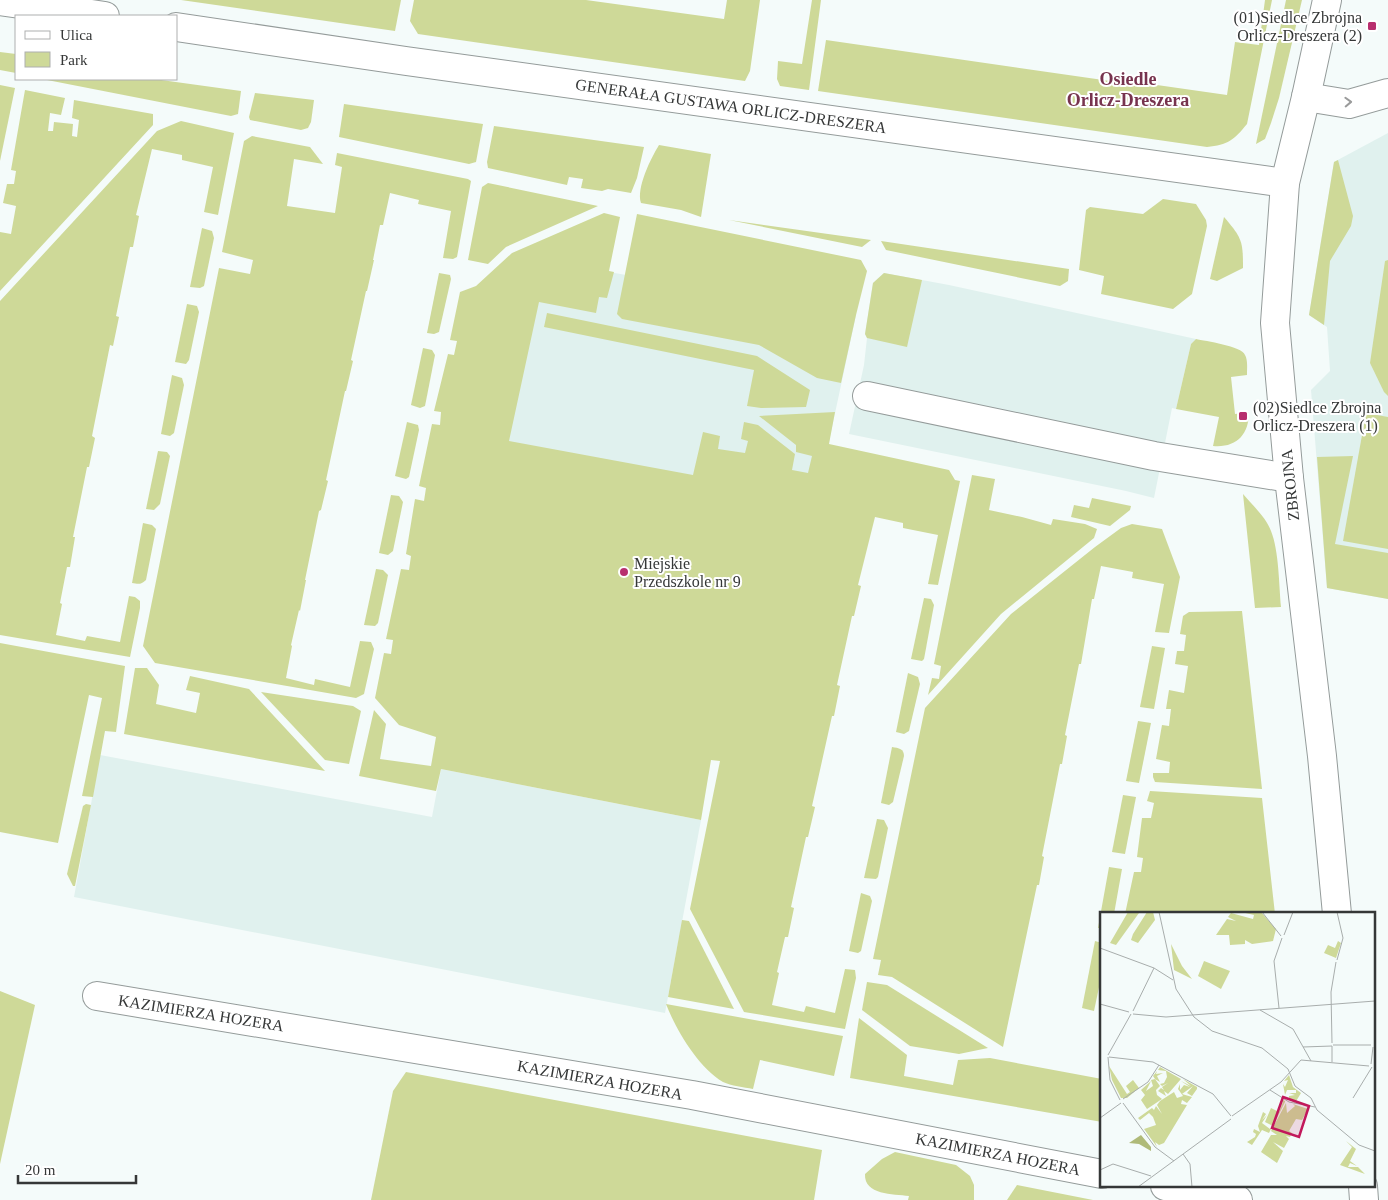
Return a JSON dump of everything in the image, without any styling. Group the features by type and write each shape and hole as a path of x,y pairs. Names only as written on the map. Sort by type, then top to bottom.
{"street":[{"name":"ZBROJNA","path":"1327,0 1285,183 1275,323 1289,478 1322,756 1337,912"},
{"path":"0,1 98,15"},
{"name":"GENERAŁA GUSTAWA ORLICZ-DRESZERA","path":"178,27 406,61 1285,183"},
{"path":"1306,97 1349,104 1388,93"},
{"path":"867,396 1154,456 1289,478"},
{"name":"KAZIMIERZA HOZERA","path":"97,996 692,1095 1100,1174"},
{"path":"1175,1188 1238,1200"}],"shaded area":[{"path":"1388,133 1388,599 1327,588 1311,390 1330,371 1327,327 1309,315 1334,162"},
{"name":"Miejskie Przedszkole nr 9","path":"516,254 856,315 759,769 479,432"},
{"path":"884,273 949,285 1196,339 1191,344 1176,409 1172,408 1154,498 849,434 864,365 867,338 865,334 873,283"},
{"path":"100,755 432,817 441,769 701,820 665,1013 74,897"}],"green space":[{"path":"181,0 401,0 395,31"},
{"path":"414,0 586,0 724,19 727,0 760,0 750,71 745,81 418,34 410,21"},
{"path":"812,0 821,0 809,90 780,86 777,79 778,61 802,64"},
{"path":"1265,0 1272,0 1247,124 1230,141 1214,146 1207,147 818,91 826,40 1145,86 1150,84 1227,95 1235,42 1259,45"},
{"path":"1286,0 1302,0 1279,98 1265,139 1256,144"},
{"path":"0,52 15,54 15,73 0,70"},
{"path":"47,80 161,80 241,91 238,114 231,116"},
{"path":"0,85 15,88 0,161"},
{"path":"25,90 65,98 61,115 50,113 48,131 53,131 54,122 73,124 72,136 77,137 79,120 72,118 74,100 153,114 153,125 0,291 0,232 11,234 16,206 3,203 7,184 14,184 16,171 11,170"},
{"path":"255,93 314,100 311,122 308,128 301,130 250,120 249,117"},
{"path":"344,104 483,124 476,162 469,164 339,137"},
{"path":"181,121 234,133 218,215 204,212 213,167 182,160 182,155 152,149 136,215 139,216 133,247 130,247 116,316 119,317 113,346 110,345 92,436 95,438 89,467 87,467 73,537 75,537 70,567 67,567 56,635 85,641 87,636 120,642 129,596 135,597 140,601 140,608 130,657 0,635 0,301 157,131"},
{"path":"494,126 644,147 637,178 631,193 608,189 602,191 581,188 583,179 569,177 567,185 488,168 487,162"},
{"path":"252,136 310,147 323,164 294,159 287,206 335,213 342,167 335,165 337,153 471,181 457,257 453,259 443,258 451,211 418,204 419,200 390,193 383,225 380,225 351,360 353,361 326,480 328,481 321,510 319,511 300,611 291,645 286,678 314,685 315,679 350,687 360,641 371,642 374,649 364,694 356,698 155,663 143,646 219,268 250,274 253,260 222,252 244,141"},
{"path":"659,145 711,154 701,217 681,210 641,203 642,181"},
{"path":"1338,160 1353,216 1351,226 1330,261 1324,325 1309,315 1334,162"},
{"path":"488,183 598,206 506,247 488,264 468,260 482,187"},
{"path":"1163,199 1196,204 1206,220 1207,226 1192,294 1173,309 1101,294 1104,276 1079,270 1086,210 1090,207 1143,214"},
{"path":"604,213 620,217 609,271 614,272 607,298 599,297 596,313 539,302 509,441 693,475 703,432 720,436 718,449 745,453 748,441 741,439 744,422 758,425 795,454 792,470 808,473 812,456 796,452 796,445 759,416 835,412 829,444 949,470 955,480 960,481 938,585 928,584 938,535 903,528 903,523 875,517 858,585 861,586 854,616 852,616 837,685 840,686 834,716 832,716 812,806 815,807 808,837 806,837 791,907 794,908 788,937 785,937 777,972 779,973 772,1005 804,1012 806,1006 835,1013 845,969 855,970 856,978 845,1029 744,1012 690,909 720,761 711,760 701,820 441,769 436,791 359,776 374,710 386,724 380,759 431,766 436,737 399,725 375,698 384,653 391,654 393,640 386,639 401,569 409,570 411,556 406,554 415,499 424,501 426,488 419,486 432,424 440,425 441,412 434,411 448,354 454,355 457,341 450,340 460,292 476,286 512,253"},
{"path":"637,214 861,260 867,271 841,383 817,378 759,345 622,319 617,314"},
{"path":"1224,217 1235,230 1240,240 1243,252 1243,268 1217,281 1210,279"},
{"path":"729,220 871,240 862,247"},
{"path":"202,228 212,231 214,238 204,286 200,288 190,287"},
{"path":"881,241 1069,269 1068,281 1060,286 886,250"},
{"path":"1388,260 1388,396 1384,392 1370,363 1385,261"},
{"path":"439,273 450,275 451,279 439,332 434,334 427,333"},
{"path":"884,273 922,280 907,347 867,338 865,334 873,283"},
{"path":"187,304 197,306 199,312 189,360 186,364 175,362"},
{"path":"547,313 757,356 810,390 806,407 761,408 747,406 754,370 544,327"},
{"path":"1196,339 1237,349 1246,357 1247,375 1231,377 1235,414 1249,412 1247,427 1240,438 1228,445 1213,446 1219,417 1176,409 1191,344"},
{"path":"423,348 432,350 435,355 425,406 420,408 411,405"},
{"path":"172,375 182,378 184,385 174,433 170,436 161,434"},
{"path":"1366,413 1388,417 1388,549 1343,541"},
{"path":"407,422 418,425 419,430 409,477 406,479 395,476"},
{"path":"158,451 167,452 170,456 160,504 154,510 146,509"},
{"path":"1353,456 1335,544 1388,553 1388,599 1327,588 1317,457"},
{"path":"972,475 995,479 989,510 1051,525 1053,519 1085,524 1097,529 1094,538 1001,614 928,695 932,678 939,679 941,666 934,664"},
{"path":"1243,494 1269,526 1274,539 1281,607 1255,608"},
{"path":"391,495 399,496 403,502 393,551 388,555 379,553"},
{"path":"1092,498 1131,506 1130,510 1110,526 1071,517 1074,505 1089,508"},
{"path":"143,523 152,525 156,529 146,580 136,584 132,583"},
{"path":"1132,524 1162,529 1180,577 1169,633 1155,632 1164,584 1132,578 1133,572 1101,566 1094,599 1092,599 1081,664 1079,664 1065,735 1067,736 1042,856 1044,857 1039,885 1037,885 1003,1047 892,977 878,975 881,960 873,959 925,708 1011,614 1095,547 1121,528"},
{"path":"376,569 383,570 388,575 378,623 375,626 364,625"},
{"path":"924,598 931,599 934,605 924,659 922,661 911,659"},
{"path":"1242,611 1262,789 1155,782 1153,773 1169,773 1170,762 1156,759 1162,725 1169,726 1171,709 1166,709 1169,690 1184,693 1188,666 1175,664 1177,651 1184,651 1186,635 1180,634 1183,616 1189,612"},
{"path":"0,643 125,666 116,732 105,731 93,797 82,796 102,698 89,695 58,843 0,832"},
{"path":"1152,646 1165,648 1154,709 1140,707"},
{"path":"135,668 147,668 159,685 156,704 196,713 200,693 186,690 190,676 249,689 325,771 124,734"},
{"path":"908,673 918,677 920,684 909,731 904,734 896,732"},
{"path":"261,692 353,706 361,711 349,764 325,760"},
{"path":"1138,721 1151,723 1139,783 1126,781"},
{"path":"892,747 901,749 904,756 893,802 889,805 881,803"},
{"path":"1150,791 1262,798 1275,912 1125,912 1134,872 1141,872 1143,858 1137,857 1142,818 1151,818 1154,803 1147,801"},
{"path":"1123,795 1136,797 1125,854 1112,852"},
{"path":"86,804 91,805 75,886 73,886 67,874 83,806"},
{"path":"877,819 884,820 888,828 878,877 876,879 864,878"},
{"path":"1109,867 1122,869 1114,912 1101,912"},
{"path":"861,893 870,896 872,901 861,951 858,953 849,951"},
{"path":"682,920 689,921 734,1009 668,997"},
{"path":"1095,941 1100,942 1100,982 1094,1011 1082,1008"},
{"path":"867,982 887,985 988,1048 959,1054 910,1046 862,1010"},
{"path":"0,991 35,1005 0,1164"},
{"path":"666,1004 843,1036 834,1076 760,1060 753,1089 723,1082 697,1058 682,1036"},
{"path":"859,1018 907,1055 904,1076 953,1085 958,1060 990,1058 1100,1079 1100,1122 850,1078"},
{"path":"406,1072 822,1150 814,1200 371,1200 393,1091"},
{"path":"895,1152 956,1165 970,1176 974,1185 974,1200 908,1200 909,1196 888,1194 874,1190 866,1181 865,1174 882,1159"},
{"path":"1017,1185 1093,1200 1007,1200"}],"place":[{"name":"(01)Siedlce Zbrojna Orlicz-Dreszera (2)","path":"1372,26"},
{"name":"(02)Siedlce Zbrojna Orlicz-Dreszera (1)","path":"1243,416"},
{"name":"Miejskie Przedszkole nr 9","path":"624,572"}],"district":[{"name":"Osiedle Orlicz-Dreszera","path":"1128,89"}]}
